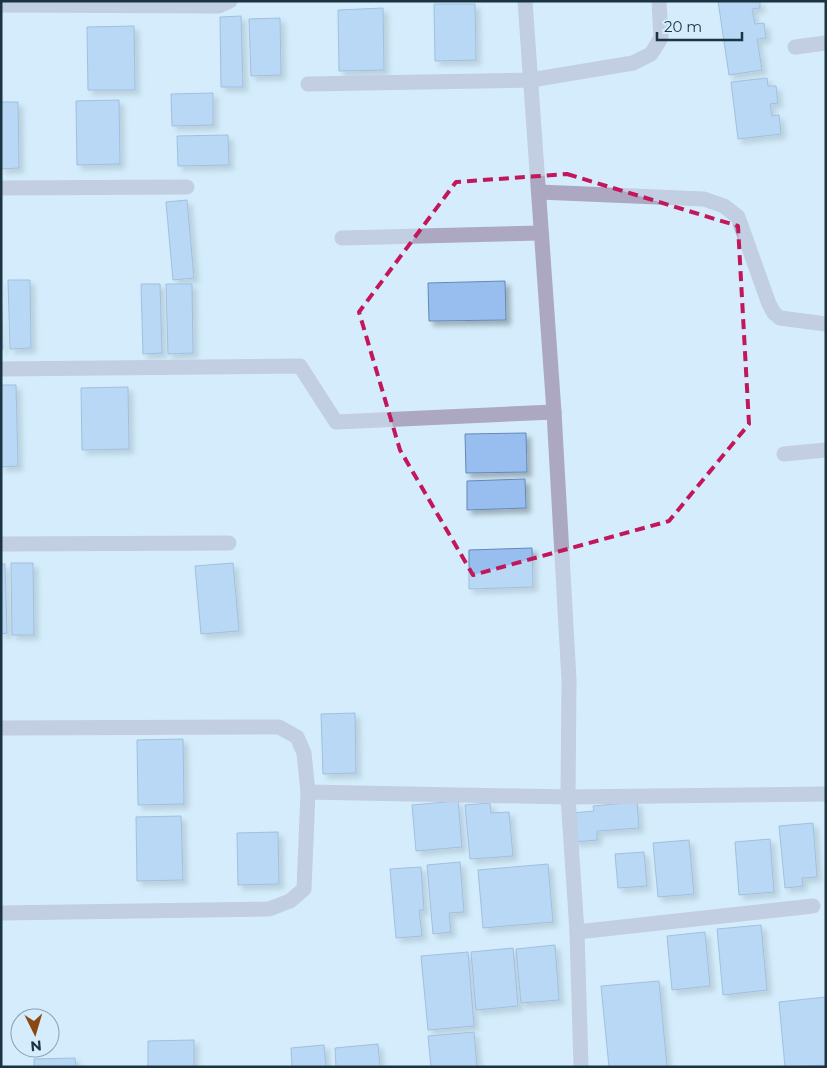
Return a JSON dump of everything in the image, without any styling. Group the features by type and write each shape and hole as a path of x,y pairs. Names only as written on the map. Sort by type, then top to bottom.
{"street":[{"path":"1,5 219,6 230,1"},
{"path":"525,1 554,412 569,680 568,796 577,932 581,1067"},
{"path":"308,84 531,80 633,63 651,54 661,38 659,1"},
{"path":"795,47 826,43"},
{"path":"1,188 187,187"},
{"path":"539,192 704,199 724,206 738,217 769,304 774,313 780,318 826,324"},
{"path":"342,238 541,233"},
{"path":"1,369 300,366 336,422 554,412"},
{"path":"784,454 826,450"},
{"path":"1,544 229,543"},
{"path":"1,728 279,727 297,737 304,754 308,792 304,889 290,901 269,909 1,913"},
{"path":"308,792 568,796 826,794"},
{"path":"577,932 813,906"}],"highlighted area":[{"path":"567,174 738,226 749,424 669,521 473,575 400,450 359,312 456,182"}],"building":[{"path":"718,1 760,1 760,8 752,9 755,24 764,23 766,38 757,39 762,70 729,75"},
{"path":"434,4 475,4 476,60 435,61"},
{"path":"383,8 384,70 339,71 338,10"},
{"path":"241,16 243,87 221,87 220,17"},
{"path":"280,18 281,75 251,76 249,19"},
{"path":"134,26 135,90 88,90 87,27"},
{"path":"767,78 768,86 776,86 778,103 770,104 772,116 779,115 781,134 738,139 731,82"},
{"path":"213,93 213,125 172,126 171,94"},
{"path":"119,100 120,164 77,165 76,101"},
{"path":"1,102 18,102 19,168 1,169"},
{"path":"228,135 229,165 178,166 177,136"},
{"path":"187,200 194,278 173,280 166,202"},
{"path":"1,280 3,349 1,349"},
{"path":"8,280 30,280 31,348 10,349"},
{"path":"505,281 506,320 429,321 428,283"},
{"path":"141,284 160,284 162,353 143,354"},
{"path":"166,284 192,284 193,353 168,354"},
{"path":"1,385 16,385 18,466 1,467"},
{"path":"128,387 129,449 82,450 81,388"},
{"path":"526,433 527,472 466,473 465,434"},
{"path":"525,479 526,508 467,510 467,481"},
{"path":"532,548 533,587 469,589 469,550"},
{"path":"11,563 33,563 34,635 12,635"},
{"path":"233,563 239,631 201,634 195,566"},
{"path":"1,564 5,564 7,633 1,634"},
{"path":"355,713 356,773 323,774 321,714"},
{"path":"183,739 184,804 138,805 137,740"},
{"path":"458,801 462,847 416,851 412,805"},
{"path":"637,802 639,828 597,831 597,840 574,842 572,813 594,811 593,806"},
{"path":"490,803 491,813 509,812 513,856 470,859 465,805"},
{"path":"181,816 183,880 137,881 136,817"},
{"path":"813,823 817,877 802,878 803,886 785,888 779,826"},
{"path":"278,832 279,884 238,885 237,833"},
{"path":"770,839 774,892 739,895 735,842"},
{"path":"689,840 694,894 658,897 653,843"},
{"path":"644,852 647,886 618,888 615,854"},
{"path":"460,862 464,912 449,913 451,932 433,934 427,865"},
{"path":"548,864 553,922 483,928 478,870"},
{"path":"421,867 424,910 419,910 422,936 396,938 390,869"},
{"path":"761,925 767,990 723,995 717,929"},
{"path":"705,932 710,986 672,990 667,936"},
{"path":"555,945 559,1000 521,1003 516,949"},
{"path":"513,948 518,1006 476,1010 471,952"},
{"path":"468,952 474,1026 428,1030 421,956"},
{"path":"659,981 667,1067 609,1067 601,986"},
{"path":"826,997 826,1065 785,1067 779,1002"},
{"path":"474,1032 477,1067 431,1067 428,1036"},
{"path":"194,1040 194,1067 148,1067 148,1041"},
{"path":"378,1044 380,1067 336,1067 335,1048"},
{"path":"324,1045 326,1067 292,1067 291,1048"},
{"path":"75,1058 76,1067 34,1067 34,1059"}]}
